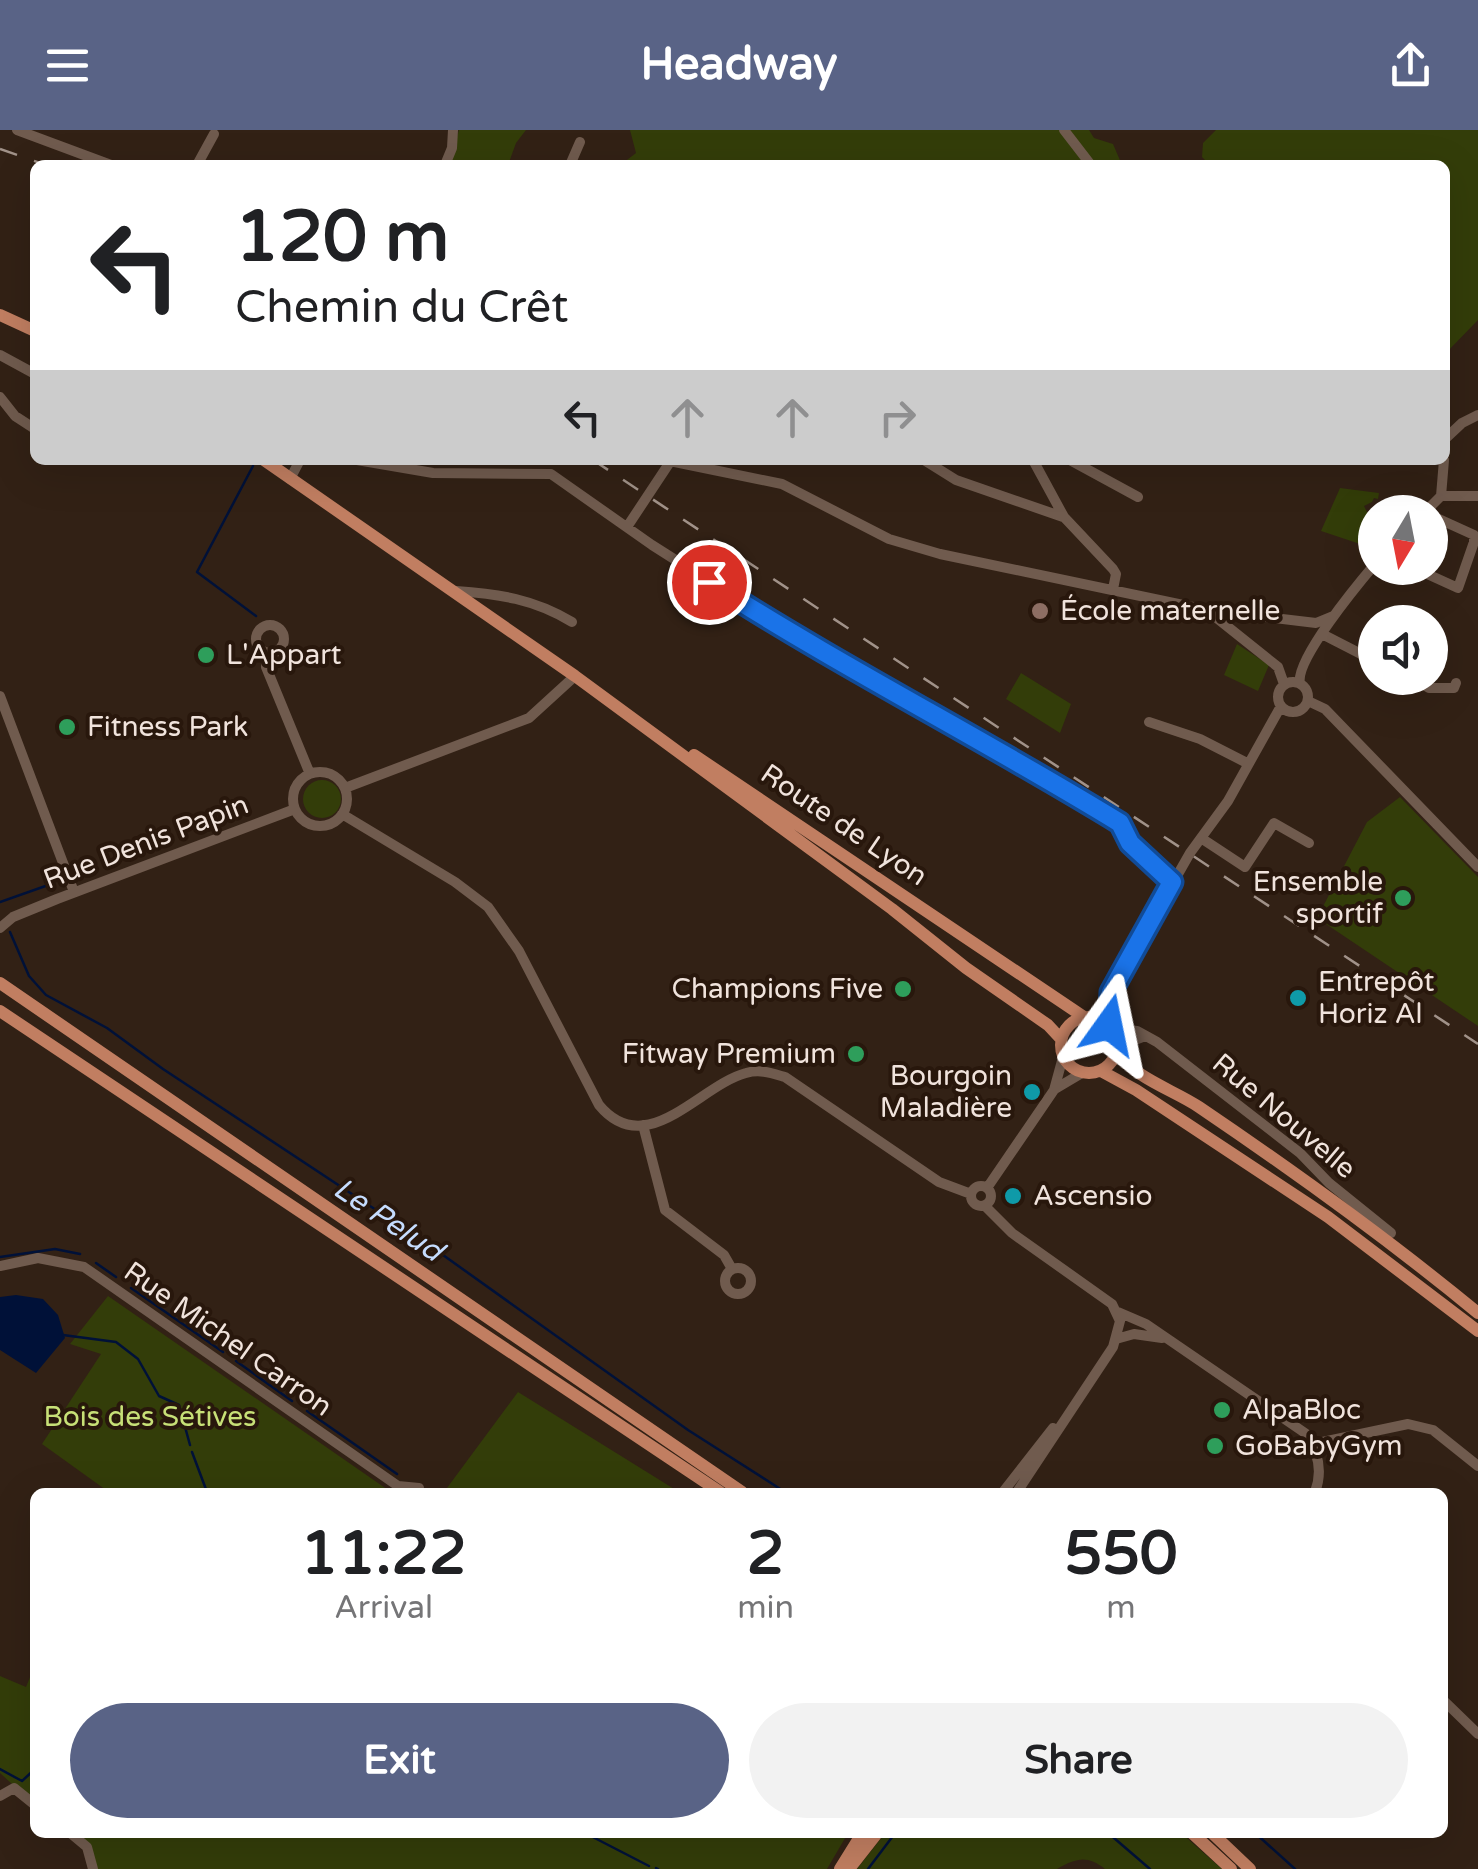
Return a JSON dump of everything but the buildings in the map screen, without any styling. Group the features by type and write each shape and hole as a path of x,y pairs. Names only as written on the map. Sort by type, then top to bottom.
{"main road":[{"path":"0,306 30,320"},
{"path":"0,315 30,329"},
{"name":"Route de Lyon","path":"271,465 575,676 1048,1025 1061,1039"},
{"name":"Route de Lyon","path":"575,676 1088,1017"},
{"path":"0,983 736,1488"},
{"path":"0,1011 714,1488"},
{"path":"1117,1049 1108,1066 1082,1073 1063,1058 1061,1039 1069,1024 1088,1017 1110,1026 1117,1049 1135,1070 1197,1105 1388,1239 1478,1313"},
{"path":"1100,1071 1136,1090 1328,1217 1478,1331"},
{"path":"840,1869 859,1838"},
{"path":"849,1869 873,1838"},
{"path":"1197,1838 1230,1869"},
{"path":"1217,1838 1250,1869"}],"street":[{"path":"18,130 98,160"},
{"path":"447,160 453,130"},
{"path":"1064,130 1087,160"},
{"path":"200,160 214,134"},
{"path":"572,160 580,142"},
{"path":"0,355 30,371"},
{"path":"0,397 15,416 30,426"},
{"path":"1450,434 1478,415"},
{"path":"290,479 297,465"},
{"path":"386,465 433,473 551,474 817,650 999,749 1120,823 1130,843 1172,882"},
{"path":"626,527 665,465"},
{"path":"688,465 782,484 889,538 918,548 1208,610 1316,623 1333,616"},
{"path":"932,465 956,480 1064,517"},
{"path":"1036,465 1064,517 1113,569 1113,589"},
{"path":"1079,465 1138,497"},
{"path":"1441,495 1444,465"},
{"path":"1448,496 1478,496"},
{"path":"1448,523 1474,535 1458,588 1448,583"},
{"path":"1308,701 1299,711 1292,712 1281,706 1277,694 1284,684 1300,677 1333,616 1358,585"},
{"path":"456,591 505,594 545,606 572,622"},
{"path":"1208,610 1278,667 1300,677 1308,701"},
{"path":"1246,640 1246,625 1257,616"},
{"path":"1316,623 1320,637"},
{"path":"1320,637 1358,653"},
{"path":"268,653 266,666 310,774"},
{"path":"1278,667 1284,684"},
{"path":"345,788 529,718 575,676"},
{"path":"1448,688 1454,688 1456,682"},
{"path":"0,696 74,892"},
{"path":"1308,701 1325,709 1478,867"},
{"path":"1088,1017 1111,992 1172,882 1228,801 1281,706"},
{"path":"1149,722 1200,739 1247,763"},
{"path":"310,774 330,774 345,788 347,797 336,820 319,825 303,819 295,809 296,786 310,774"},
{"name":"Rue Denis Papin","path":"0,918 13,917 295,809"},
{"path":"342,814 455,882 488,907 519,951 598,1105 620,1123 643,1125 676,1114 743,1074 765,1071 785,1077 939,1182 972,1194"},
{"path":"1201,838 1245,866 1274,822 1309,843"},
{"path":"1466,855 1478,847"},
{"name":"Rue Denis Papin","path":"0,928 13,917"},
{"path":"1110,1026 1111,992"},
{"name":"Rue Nouvelle","path":"1110,1026 1146,1036 1300,1153 1351,1202 1391,1233"},
{"path":"1117,1049 1146,1036"},
{"path":"988,1188 1054,1090 1063,1058"},
{"path":"1054,1090 1082,1073"},
{"path":"643,1125 664,1210 724,1255 732,1269"},
{"path":"972,1194 978,1187 988,1188"},
{"path":"986,1206 992,1196 988,1188"},
{"path":"972,1194 974,1203 986,1206 999,1222 1102,1295 1118,1312 1146,1324 1294,1422 1313,1444 1319,1466 1316,1488"},
{"name":"Rue Michel Carron","path":"0,1266 38,1258 84,1267 398,1486 419,1488"},
{"path":"1020,1488 1108,1355 1116,1339 1118,1312"},
{"path":"1116,1339 1147,1334 1172,1341"},
{"path":"1006,1488 1108,1355"},
{"path":"1313,1444 1408,1424 1433,1430 1478,1466"},
{"path":"1448,1705 1478,1734"},
{"path":"0,1796 14,1788 30,1801"},
{"path":"77,1838 88,1847 93,1869"}],"green space":[{"path":"459,130 526,130 510,160 450,160"},
{"path":"630,130 1089,130 1094,138 1113,144 1120,160 627,160 636,153"},
{"path":"1216,130 1478,130 1478,320 1450,349 1450,160 1205,160 1203,143"},
{"path":"1340,488 1379,493 1358,495 1358,543 1321,531"},
{"path":"1237,644 1269,665 1258,691 1224,675"},
{"path":"1021,673 1071,704 1060,733 1006,699"},
{"path":"322,780 336,785 341,799 336,813 322,818 308,813 303,799 308,785"},
{"name":"Ensemble sportif","path":"1400,797 1478,877 1478,1026 1317,918 1367,822"},
{"name":"Bois des Sétives","path":"108,1296 385,1488 103,1488 42,1444 101,1354 70,1344"},
{"path":"518,1392 673,1488 447,1488"},
{"path":"0,1676 26,1687 30,1677 30,1800 0,1773"},
{"path":"75,1838 845,1838 827,1869 93,1869 87,1847"},
{"path":"881,1838 1187,1838 1222,1869 1105,1869 1082,1860 1057,1869 857,1869"}],"water":[{"path":"0,1297 43,1299 58,1315 65,1338 36,1373 0,1350"}],"waterway":[{"path":"253,466 197,572 256,616"},
{"path":"0,902 54,883"},
{"name":"Le Pelud","path":"10,932 29,976 46,995 107,1028 429,1245 688,1430 779,1488"},
{"path":"0,1257 55,1249 80,1254"},
{"path":"96,1263 116,1277"},
{"path":"131,1288 223,1352"},
{"name":"Le Pelud","path":"63,1335 116,1342 138,1359 159,1396 179,1405 190,1445"},
{"path":"236,1361 292,1401"},
{"path":"307,1411 397,1474"},
{"name":"Le Pelud","path":"192,1452 206,1488"},
{"name":"Le Pelud","path":"0,1769 22,1781 30,1774"},
{"name":"Le Pelud","path":"595,1838 649,1866"},
{"name":"Le Pelud","path":"868,1869 891,1838"},
{"name":"Le Pelud","path":"1114,1838 1150,1869"},
{"name":"Le Pelud","path":"1261,1838 1295,1869"}],"railway":[{"path":"0,149 32,160"},
{"path":"601,465 1478,1044"}],"place":[{"name":"École maternelle","path":"1040,611"},
{"name":"L'Appart","path":"206,655"},
{"name":"Fitness Park","path":"67,727"},
{"name":"Ensemble sportif","path":"1403,898"},
{"name":"Champions Five","path":"903,989"},
{"name":"Entrepôt Horiz Al","path":"1298,998"},
{"name":"Fitway Premium","path":"856,1054"},
{"name":"Bourgoin Maladière","path":"1032,1092"},
{"name":"Ascensio","path":"1013,1196"},
{"name":"AlpaBloc","path":"1222,1410"},
{"name":"GoBabyGym","path":"1215,1446"}],"route":[{"path":"709,582 817,650 999,749 1120,823 1130,843 1172,882 1111,992 1109,1025"}]}
